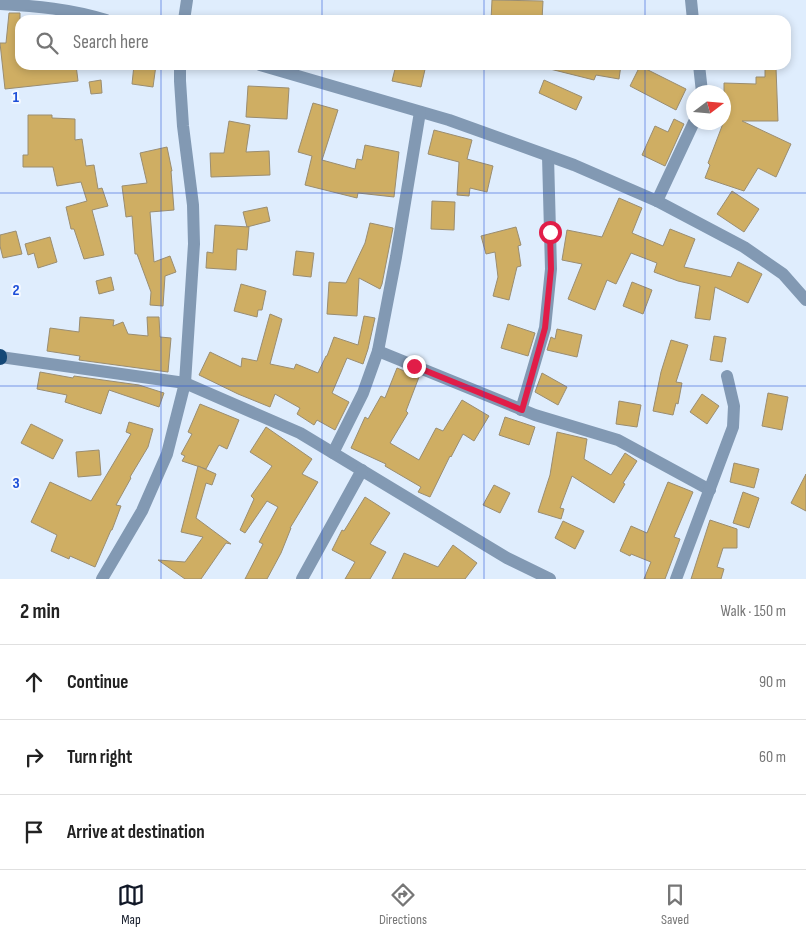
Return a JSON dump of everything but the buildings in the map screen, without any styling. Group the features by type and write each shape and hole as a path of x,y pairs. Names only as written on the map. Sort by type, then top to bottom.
{"street":[{"path":"185,15 187,0"},
{"path":"691,0 692,15"},
{"path":"0,4 46,7 91,15"},
{"path":"102,579 142,511 167,454 185,383 194,244 193,206 180,70"},
{"path":"277,70 449,120 574,165 657,201 744,247 783,274 806,300"},
{"path":"700,70 701,85"},
{"path":"333,453 363,393 378,351 420,112"},
{"path":"657,201 690,130"},
{"path":"522,410 545,328 551,269 548,156"},
{"path":"378,351 522,410 618,440 710,490"},
{"path":"0,357 185,383 300,433 507,558 550,579"},
{"path":"676,579 733,427 734,406 727,376"},
{"path":"302,579 362,470"}],"route":[{"path":"414,366 522,410 545,328 551,269 550,232"}]}
